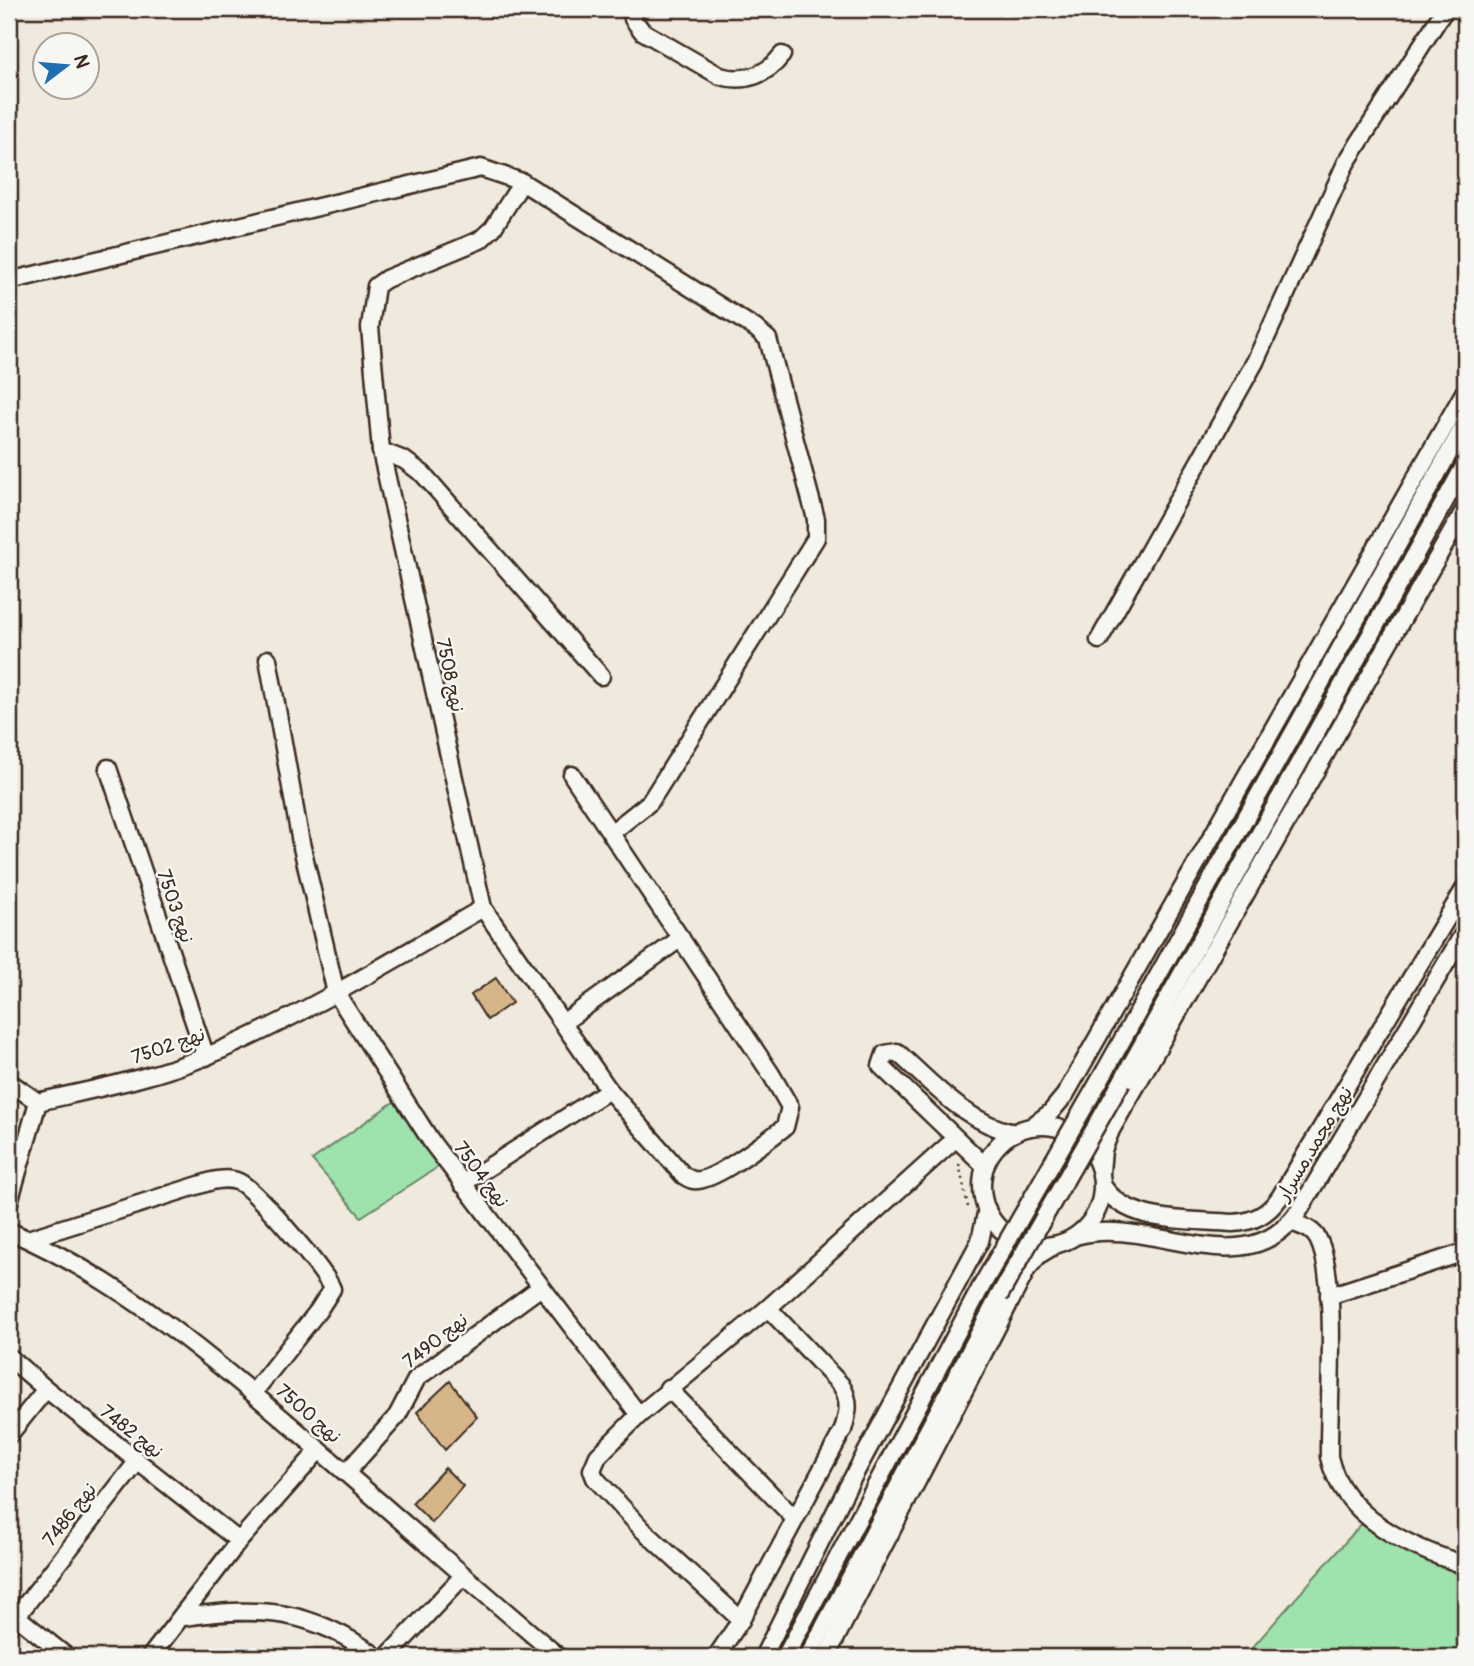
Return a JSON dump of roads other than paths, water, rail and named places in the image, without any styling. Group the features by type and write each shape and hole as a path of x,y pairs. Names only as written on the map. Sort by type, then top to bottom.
{"street":[{"path":"633,9 633,19 642,31 720,76 734,80 755,76 771,69 782,55"},
{"path":"1099,640 1255,362 1346,163 1445,9"},
{"path":"9,281 481,168 522,182 755,328 768,339 816,519 816,538 650,802 611,833"},
{"name":"نهج 7508","path":"483,908 381,451 370,327 376,286 480,240 493,228 522,182"},
{"path":"1031,1127 1050,1113 1065,1095 1465,391"},
{"path":"785,1657 981,1287 1105,1071 1465,424"},
{"path":"381,451 404,460 423,474 601,676"},
{"path":"808,1657 999,1296 1122,1081 1465,465"},
{"path":"826,1657 1027,1269 1039,1255 1079,1235 1099,1208 1103,1150 1111,1130 1465,509"},
{"name":"نهج 7504","path":"268,659 302,843 336,993 396,1090 463,1184 639,1415"},
{"name":"نهج 7503","path":"108,768 206,1056"},
{"path":"483,908 609,1090 670,1163 693,1180 724,1168 785,1127 790,1107 784,1094 572,775"},
{"name":"نهج محمد مسرار","path":"1102,1179 1120,1205 1144,1214 1233,1223 1244,1222 1265,1213 1280,1197 1465,888"},
{"name":"نهج 7502","path":"38,1102 147,1076 206,1056 336,993 483,908"},
{"name":"نهج محمد مسرار","path":"1079,1235 1111,1231 1244,1247 1270,1239 1291,1222 1465,932"},
{"path":"564,1022 681,938"},
{"path":"985,1166 881,1066 885,1054 897,1052 976,1119 1014,1133"},
{"path":"9,1082 38,1102 9,1202"},
{"path":"463,1184 609,1090"},
{"path":"763,1657 846,1490 980,1241 986,1209 982,1187 985,1166 997,1147 1014,1133 1031,1127 1051,1126 1070,1132 1093,1153 1102,1179"},
{"path":"741,1620 643,1530 595,1478 592,1471 598,1456 668,1388 768,1308 954,1139"},
{"path":"28,1239 212,1181 228,1179 248,1187 322,1272 332,1289 318,1311 253,1393"},
{"path":"986,1209 998,1227 1014,1240 1034,1246 1055,1245"},
{"path":"1291,1222 1308,1228 1317,1238 1329,1296 1329,1445 1332,1471 1350,1501 1383,1528 1411,1544 1465,1565"},
{"name":"نهج 7500","path":"9,1231 28,1239 110,1287 253,1393 550,1654"},
{"path":"1329,1296 1465,1252"},
{"name":"نهج 7490","path":"346,1473 397,1416 417,1378 541,1287"},
{"path":"716,1657 741,1620 843,1430 849,1403 847,1394 836,1378 768,1308"},
{"name":"نهج 7482","path":"9,1357 239,1541"},
{"path":"668,1388 795,1519"},
{"path":"9,1434 46,1389"},
{"path":"150,1657 184,1617 239,1541 319,1450"},
{"name":"نهج 7486","path":"13,1621 137,1462"},
{"path":"387,1657 463,1576"},
{"path":"184,1617 238,1611 296,1616 328,1625 377,1657"},
{"path":"13,1621 67,1657"}]}
